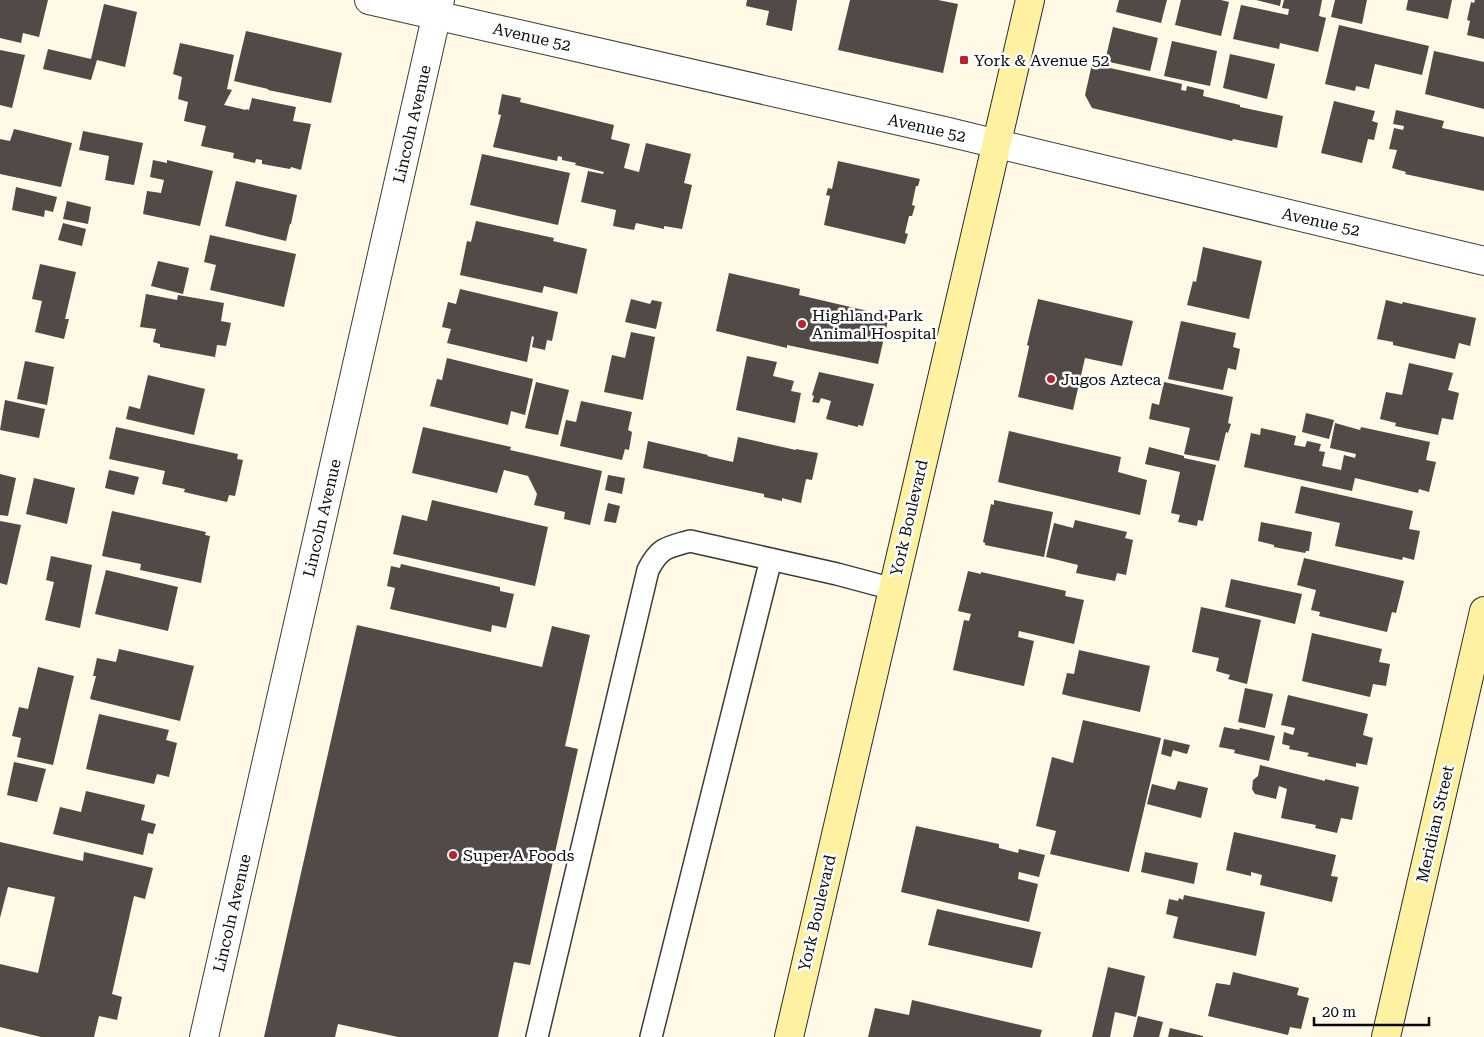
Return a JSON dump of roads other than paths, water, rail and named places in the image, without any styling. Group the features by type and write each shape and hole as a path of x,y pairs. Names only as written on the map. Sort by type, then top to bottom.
{"main road":[{"name":"York Boulevard","path":"788,1037 1030,0"},
{"name":"Meridian Street","path":"1386,1037 1484,611"}],"street":[{"name":"Avenue 52","path":"369,0 438,8 1484,262"},
{"name":"Lincoln Avenue","path":"204,1037 438,8"}],"lane":[{"path":"537,1037 648,570 655,556 668,547 690,541 893,589"},
{"path":"651,1037 771,559"}],"place":[{"name":"York & Avenue 52","path":"964,60"},
{"name":"Highland Park Animal Hospital","path":"802,324"},
{"name":"Jugos Azteca","path":"1051,379"},
{"name":"Super A Foods","path":"453,855"}]}
